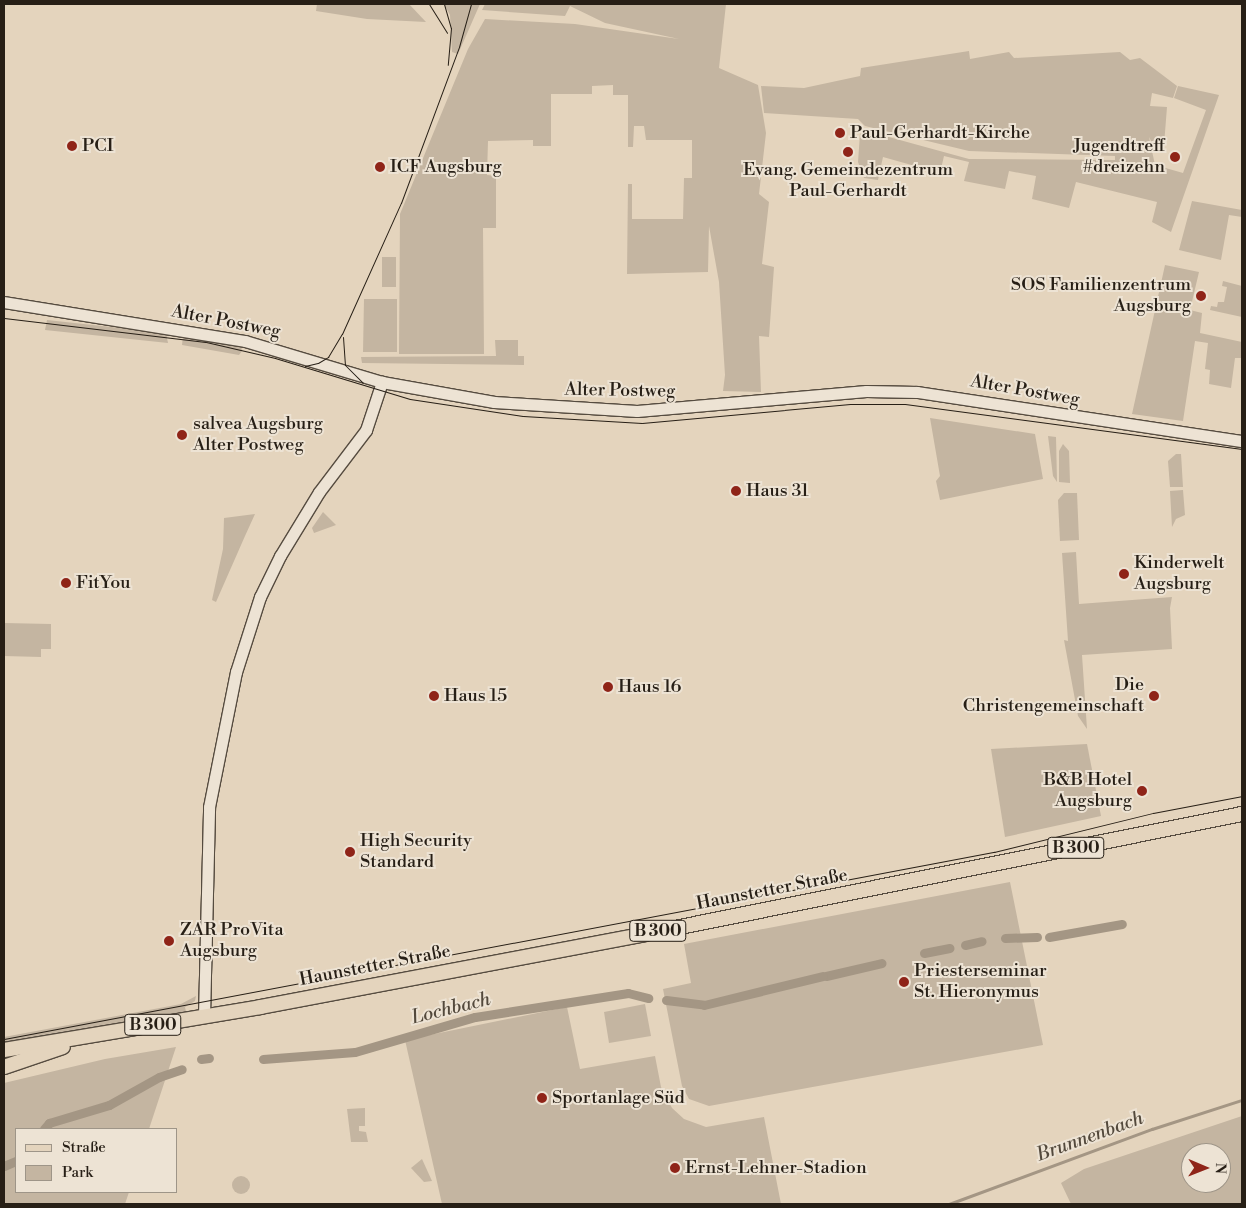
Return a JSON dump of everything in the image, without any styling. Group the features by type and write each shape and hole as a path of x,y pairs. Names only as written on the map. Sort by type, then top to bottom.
{"main road":[{"name":"Haunstetter Straße","path":"4,1050 204,1016 645,934 1242,814"},
{"name":"Haunstetter Straße","path":"4,1067 102,1034"}],"street":[{"name":"Alter Postweg","path":"4,302 245,341 382,382 456,398 620,412 689,409 866,391 917,392 1242,441"},
{"path":"204,1016 210,807 236,672 260,597 280,556 319,492 366,430 382,382"}],"green space":[{"path":"317,4 409,4 426,22 367,19 316,11"},
{"path":"444,4 480,4 458,54 452,52 450,15"},
{"path":"485,4 726,4 719,68 758,85 766,133 759,194 769,202 762,264 774,267 769,337 759,336 761,392 723,391 725,375 719,282 709,226 708,272 627,274 628,184 632,184 632,219 683,219 684,178 692,178 692,140 646,140 644,126 634,126 633,147 628,147 628,95 613,95 613,85 592,86 592,94 551,94 551,146 533,146 533,140 488,141 487,175 496,176 496,228 483,228 484,354 399,354 400,214 468,49 485,19 575,24 679,39 605,23 570,6 565,16 482,10"},
{"path":"969,51 970,59 1009,52 1014,58 1120,52 1130,60 1140,58 1177,86 1173,98 1152,93 1150,106 1167,107 1164,145 1153,145 1149,137 1155,165 1183,173 1206,110 1174,98 1178,86 1219,95 1171,232 1152,222 1157,202 1076,182 1069,208 1032,199 1036,176 1009,171 1005,189 964,181 969,162 944,156 940,173 883,157 878,180 864,178 858,162 860,134 867,131 969,159 1115,160 1115,156 969,151 865,126 858,119 764,113 761,86 804,88 860,76 861,68"},
{"path":"1192,201 1242,210 1242,217 1229,215 1221,260 1179,250"},
{"path":"382,257 396,257 396,287 382,287"},
{"path":"1165,265 1199,272 1190,310 1202,313 1200,333 1242,342 1242,358 1235,358 1231,388 1209,384 1210,370 1205,369 1208,343 1195,341 1183,421 1132,414"},
{"path":"1223,281 1242,286 1242,317 1210,310 1211,306 1217,307 1218,302 1224,302 1227,287 1222,286"},
{"path":"364,299 397,299 397,352 363,352"},
{"path":"47,320 166,333 168,343 45,330"},
{"path":"183,336 241,345 242,351 239,355 182,345"},
{"path":"495,340 518,340 518,356 524,356 524,365 362,363 361,357 496,356"},
{"path":"930,418 1035,434 1043,479 940,500 936,481 940,476"},
{"path":"1048,436 1056,437 1057,482 1053,476"},
{"path":"1063,444 1069,451 1070,483 1059,482 1059,451"},
{"path":"1176,454 1181,454 1183,487 1170,487 1168,461"},
{"path":"1183,490 1185,515 1176,519 1172,527 1170,491"},
{"path":"1064,493 1077,493 1079,540 1060,541 1058,500"},
{"path":"323,512 336,525 314,533 312,528"},
{"path":"255,514 216,602 212,600 223,549 224,518"},
{"path":"1076,552 1079,604 1172,597 1170,608 1172,649 1082,655 1087,729 1078,716 1064,640 1068,641 1062,553"},
{"path":"4,623 51,624 51,649 41,649 41,657 4,656"},
{"path":"1087,744 1101,816 1005,837 991,749"},
{"path":"1010,882 1043,1045 709,1106 689,1099 682,1086 663,989 691,983 684,944"},
{"path":"196,996 195,1001 185,1007 186,1012 4,1046 4,1037 181,1004"},
{"path":"645,1004 651,1036 609,1043 604,1012"},
{"name":"Sportanlage Süd","path":"567,1007 580,1069 655,1056 661,1087 672,1108 684,1119 706,1127 764,1117 781,1204 442,1204 405,1040"},
{"path":"176,1047 149,1128 15,1128 15,1193 129,1193 125,1204 4,1204 4,1083 105,1059"},
{"path":"365,1108 365,1126 359,1126 359,1131 366,1132 368,1142 351,1142 347,1109"},
{"path":"1242,1116 1242,1204 1071,1204 1061,1183 1084,1169"},
{"path":"422,1159 432,1181 424,1182 411,1168"},
{"path":"241,1176 247,1179 250,1185 247,1191 241,1194 235,1191 232,1185 235,1179"}],"waterway":[{"name":"Lochbach","path":"1049,937 1122,924"},
{"name":"Lochbach","path":"1005,938 1037,937"},
{"name":"Lochbach","path":"965,945 982,941"},
{"name":"Lochbach","path":"924,953 950,948"},
{"name":"Lochbach","path":"826,976 882,963"},
{"name":"Lochbach","path":"666,1000 704,1005 823,976"},
{"name":"Lochbach","path":"263,1059 355,1052 475,1017 628,993 648,998"},
{"name":"Lochbach","path":"201,1059 209,1058"},
{"name":"Lochbach","path":"45,1128 49,1123 109,1105 159,1077 182,1069"},
{"name":"Brunnenbach","path":"949,1204 1152,1129 1242,1100"},
{"name":"Lochbach","path":"4,1166 15,1161"}],"tram line":[{"path":"429,4 447,33"},
{"path":"444,4 451,28 448,65"},
{"path":"305,366 318,363 328,357 342,334 401,203 459,47 471,4"},
{"path":"4,318 206,342 275,358 410,399 523,416 642,423 850,404 905,404 1242,449"},
{"path":"343,337 345,365 363,383"},
{"path":"4,1039 994,852 1153,813 1242,796"}],"place":[{"name":"Paul-Gerhardt-Kirche","path":"840,133"},
{"name":"PCI","path":"72,146"},
{"name":"Evang. Gemeindezentrum Paul-Gerhardt","path":"848,152"},
{"name":"Jugendtreff #dreizehn","path":"1175,157"},
{"name":"ICF Augsburg","path":"380,167"},
{"name":"SOS Familienzentrum Augsburg","path":"1201,296"},
{"name":"salvea Augsburg Alter Postweg","path":"182,435"},
{"name":"Haus 31","path":"736,491"},
{"name":"Kinderwelt Augsburg","path":"1124,574"},
{"name":"FitYou","path":"66,583"},
{"name":"Haus 16","path":"608,687"},
{"name":"Haus 15","path":"434,696"},
{"name":"Die Christengemeinschaft","path":"1154,696"},
{"name":"B&B Hotel Augsburg","path":"1142,791"},
{"name":"High Security Standard","path":"350,852"},
{"name":"ZAR ProVita Augsburg","path":"169,941"},
{"name":"Priesterseminar St. Hieronymus","path":"904,982"},
{"name":"Sportanlage Süd","path":"542,1098"},
{"name":"Ernst-Lehner-Stadion","path":"675,1168"}]}
